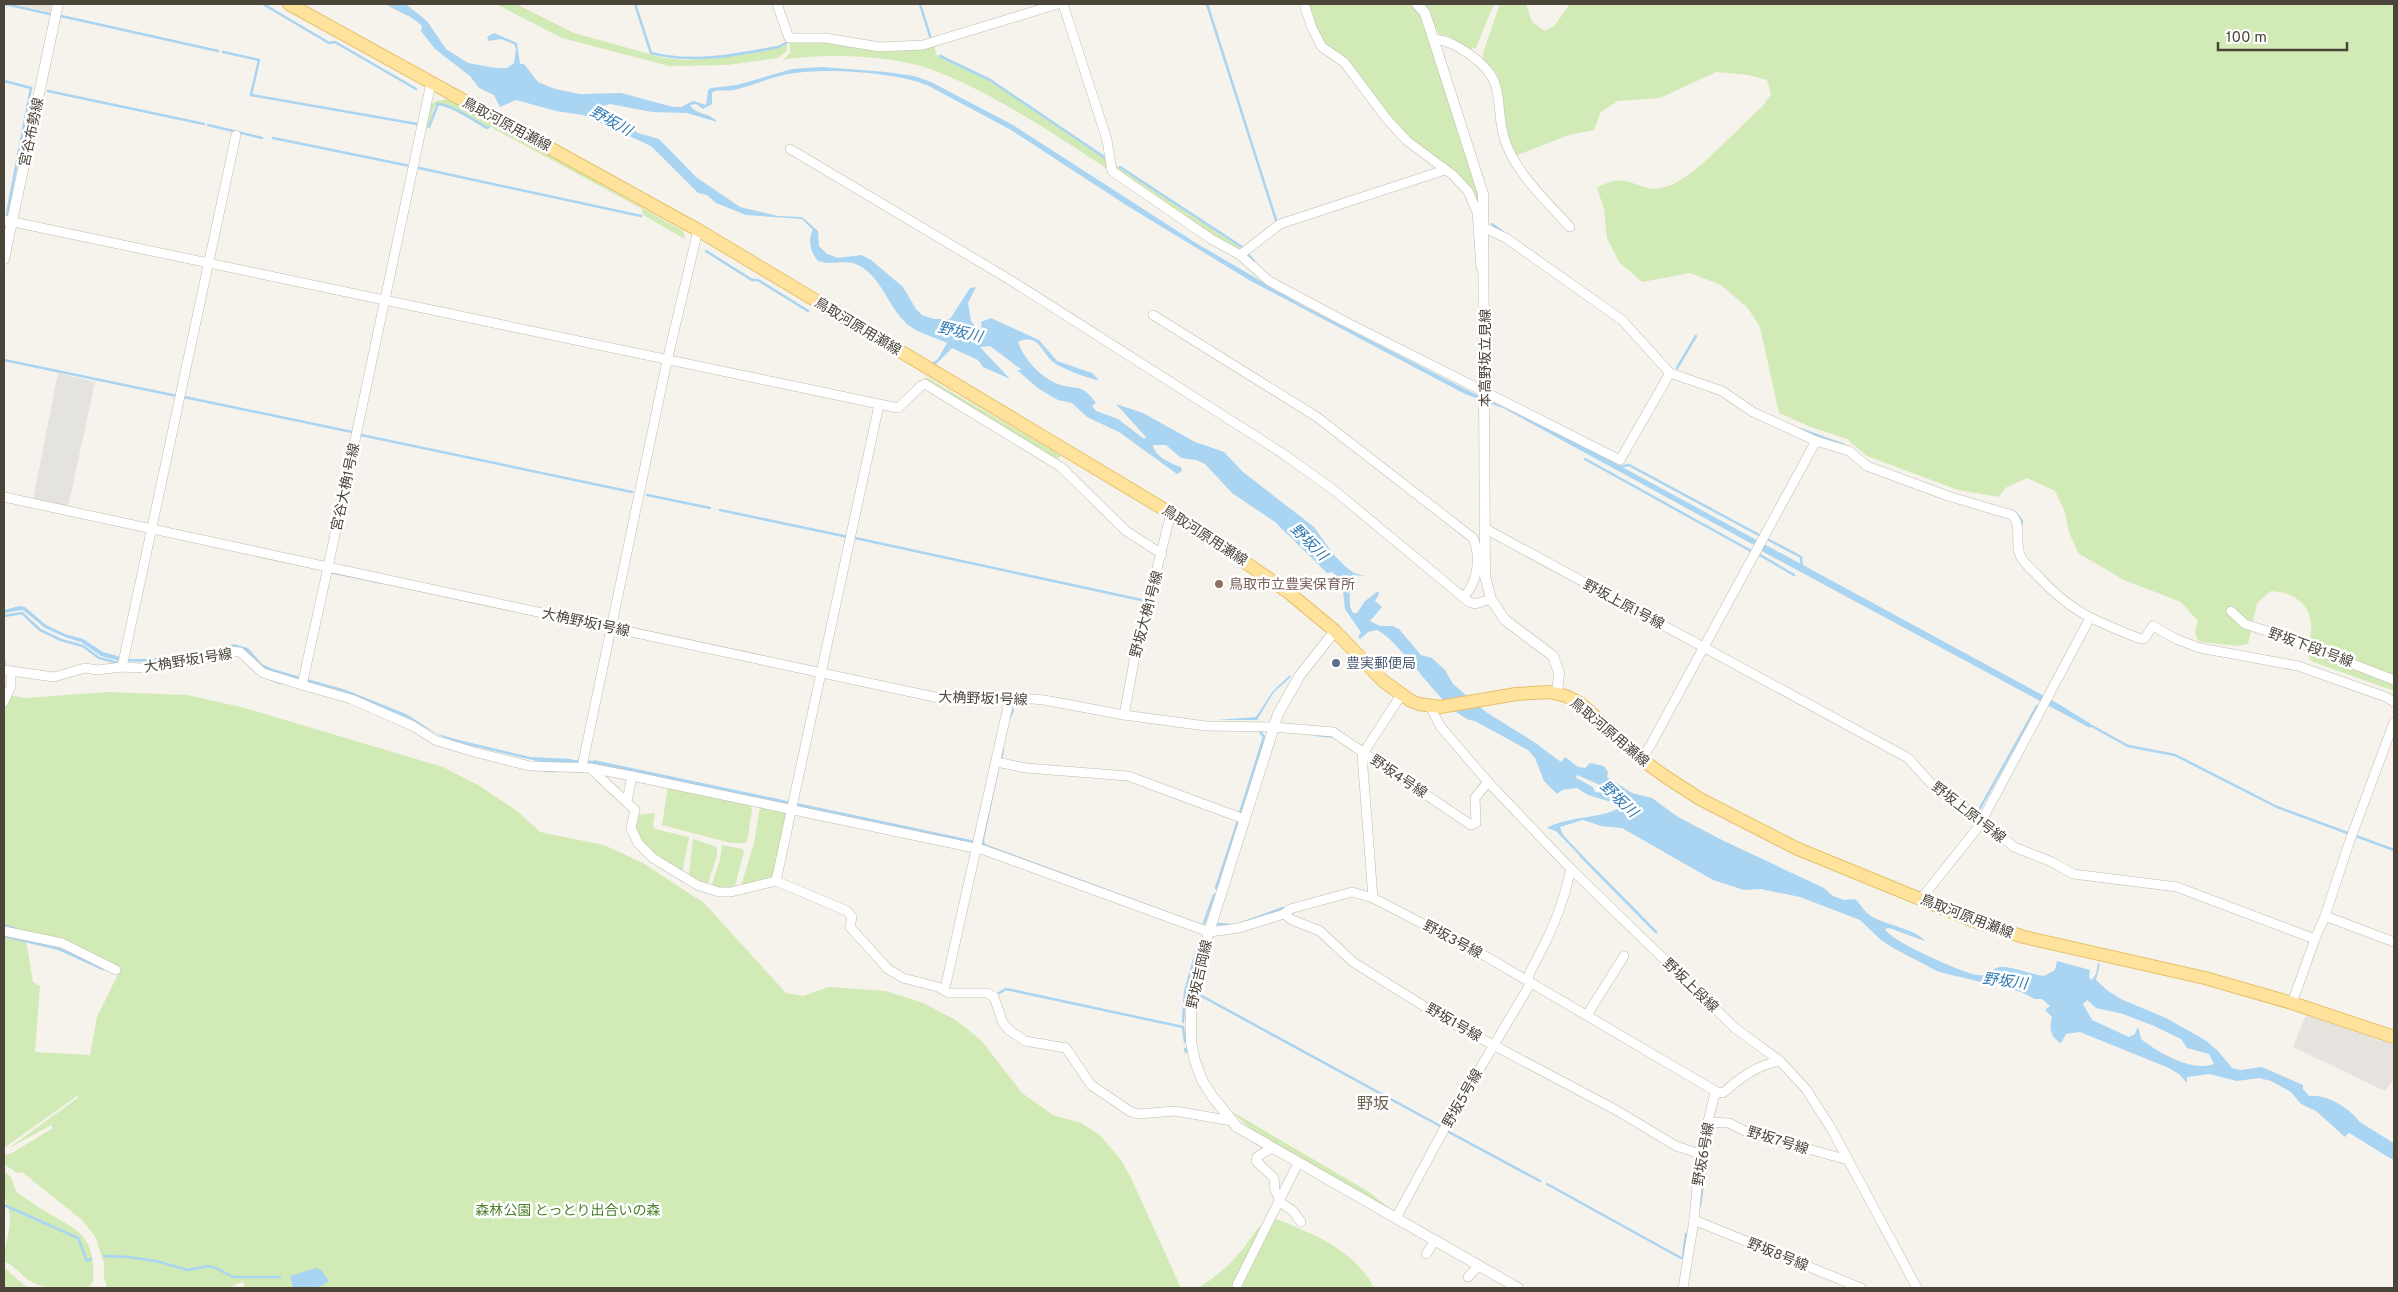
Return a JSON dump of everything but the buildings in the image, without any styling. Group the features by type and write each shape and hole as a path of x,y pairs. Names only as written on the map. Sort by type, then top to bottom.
{"main road":[{"name":"鳥取河原用瀬線","path":"289,4 698,230 1172,514 1248,562 1334,631 1383,681 1401,696 1419,704 1449,706 1502,695 1551,692 1580,703 1641,759 1700,799 1798,849 1974,921 2024,937 2205,978 2292,1003 2394,1037"}],"street":[{"name":"宮谷布勢線","path":"4,260 8,221 58,4"},
{"path":"777,4 789,38 825,38 880,47 929,44 1058,4"},
{"path":"1063,4 1107,140 1112,171 1211,239 1240,255 1270,281 1342,320 1620,460 1670,372"},
{"path":"1304,4 1312,28 1322,47 1344,62 1386,118 1408,141 1461,183 1477,212 1479,262 1485,273"},
{"name":"本高野坂立見線","path":"1417,4 1425,12 1483,194 1485,228 1485,576 1491,599 1505,620 1553,656 1558,672 1551,692"},
{"path":"1434,40 1450,41 1480,61 1491,74 1497,84 1506,144 1531,185 1570,227"},
{"name":"宮谷大桷1号線","path":"328,567 431,83"},
{"path":"122,667 236,135"},
{"path":"790,149 1012,281 1282,453 1335,491 1463,597 1475,604 1491,599"},
{"path":"1240,255 1280,224 1445,170"},
{"path":"8,221 209,262 667,361 898,408 921,386 929,386 1061,467 1126,531 1162,554"},
{"path":"1485,228 1506,238 1622,320 1670,372 1722,390 1752,412 1816,441 1849,451 1867,466 1948,496 2012,515 2017,523 2016,540 2022,559 2061,599 2090,618 2138,638 2144,639 2152,626 2176,639 2200,648 2298,666 2386,697 2394,702"},
{"path":"586,768 611,627 667,361 698,230"},
{"path":"1153,314 1318,417 1473,538 1476,544 1476,575 1474,583 1463,597"},
{"path":"776,881 879,404"},
{"path":"1641,759 1650,746 1816,441"},
{"path":"4,497 328,567 302,684 369,706 450,745 530,766 586,768 632,776 975,848 1209,932 1239,928 1284,914"},
{"name":"野坂大桷1号線","path":"1124,715 1135,656 1172,514"},
{"name":"野坂上原1号線","path":"1484,528 1908,758 1937,790 1982,819 2014,847 2052,862 2073,874 2177,887 2315,939"},
{"name":"大桷野坂1号線","path":"328,567 939,698 1044,700 1124,715 1206,726 1273,727"},
{"name":"野坂下段1号線","path":"2231,611 2245,624 2279,635 2394,680"},
{"path":"1921,899 1982,819 2090,618"},
{"name":"野坂吉岡線","path":"1334,631 1293,686 1273,727 1209,932 1191,1001 1191,1042 1202,1080 1237,1127 1518,1288"},
{"name":"大桷野坂1号線","path":"8,671 54,677 78,669 142,668 172,662 194,662 230,652 240,652 263,673 302,684"},
{"path":"4,702 11,686 8,671"},
{"path":"1373,898 1361,758 1363,752 1401,696"},
{"path":"946,984 1010,698"},
{"name":"野坂上段線","path":"1431,706 1440,726 1488,782 1570,869 1735,1028 1780,1061 1811,1095 1917,1288"},
{"path":"2292,1003 2394,722"},
{"name":"野坂4号線","path":"1273,727 1333,732 1471,825 1476,823 1475,798 1488,782"},
{"path":"996,762 1026,768 1128,776 1244,819"},
{"path":"586,768 627,801 635,810 631,828 638,843 653,858 697,884 719,892 731,892 776,881 851,913 850,927 888,969 903,978 938,987 949,993 987,992 994,996 1006,1028 1025,1041 1066,1048 1091,1085 1122,1108 1138,1114 1168,1111 1232,1121"},
{"path":"627,801 632,776"},
{"name":"野坂5号線","path":"1396,1218 1493,1044 1529,986 1527,980 1559,913 1570,869"},
{"name":"野坂3号線","path":"1284,914 1290,909 1352,892 1373,898 1527,980 1717,1092"},
{"name":"野坂1号線","path":"1284,914 1292,920 1320,931 1354,962 1448,1021 1616,1110 1676,1146 1700,1154"},
{"path":"2325,916 2394,942"},
{"path":"4,931 62,944 116,970"},
{"path":"1587,1016 1624,956"},
{"path":"1717,1092 1723,1093 1742,1076 1766,1064 1780,1061"},
{"name":"野坂6号線","path":"1683,1288 1694,1220 1700,1154 1717,1092"},
{"name":"野坂7号線","path":"1708,1122 1729,1123 1747,1132 1848,1160"},
{"path":"1271,1148 1257,1157 1256,1161 1274,1178 1275,1191 1279,1199 1293,1211 1301,1222"},
{"path":"1237,1285 1298,1163"},
{"name":"野坂8号線","path":"1694,1220 1861,1288"},
{"path":"1426,1254 1436,1241"},
{"path":"1468,1277 1480,1265"}],"shaded area":[{"path":"13,4 53,4 51,12"},
{"path":"58,373 95,382 68,507 33,500"},
{"path":"2306,1015 2394,1045 2394,1079 2385,1091 2293,1047"}],"green space":[{"path":"496,4 516,4 574,33 664,58 686,60 721,57 787,44 787,51 778,58 727,65 669,66 562,38"},
{"path":"1306,4 1412,4 1420,14 1477,185 1481,208 1474,199 1412,143 1323,44"},
{"path":"1424,4 1494,4 1476,48 1468,49 1451,38 1439,34"},
{"path":"1500,4 1526,4 1532,22 1545,31 1555,25 1570,4 2394,4 2394,691 2311,661 2308,651 2311,627 2309,615 2302,603 2285,593 2271,591 2257,603 2248,644 2238,646 2200,642 2195,632 2198,621 2181,602 2124,580 2078,553 2069,532 2065,512 2055,491 2027,478 2005,488 1999,497 1958,490 1867,456 1847,439 1811,427 1779,413 1760,327 1748,308 1721,285 1690,273 1642,282 1619,262 1607,238 1604,209 1597,188 1608,183 1625,181 1653,189 1662,188 1674,184 1687,176 1762,107 1771,94 1767,80 1749,75 1716,72 1660,98 1618,101 1601,112 1594,130 1569,135 1515,156 1512,154 1497,74 1483,58 1483,53"},
{"path":"790,41 934,45 936,54 941,58 990,81 1109,161 1109,170 1022,114 953,78 914,64 877,58 818,56 783,60 790,53"},
{"path":"449,99 683,231 685,239 643,215 642,209 449,106 438,104 434,107 429,127 425,129 430,105 436,101"},
{"path":"1114,164 1243,249 1238,252 1117,173"},
{"path":"926,377 1061,456 1057,459 927,382 918,386"},
{"name":"森林公園 とっとり出合いの森","path":"107,692 187,695 241,707 443,767 478,785 517,811 540,832 604,845 643,863 704,903 786,993 803,996 829,987 886,991 923,1003 954,1019 981,1040 1022,1093 1053,1115 1081,1123 1100,1135 1121,1160 1131,1178 1181,1288 244,1288 244,1282 230,1288 107,1288 104,1277 104,1263 95,1236 82,1220 22,1172 17,1173 4,1164 4,1155 12,1153 53,1128 51,1125 6,1150 79,1097 77,1096 4,1148 4,934 26,940 33,982 40,986 35,1052 90,1055 97,1017 120,970 96,956 4,927 4,704 9,695 26,698"},
{"path":"668,786 751,805 752,810 747,843 731,843 662,825"},
{"path":"760,807 787,811 774,878 740,889 754,843"},
{"path":"655,813 653,825 655,829 689,837 682,873 656,857 641,842 637,834 638,815"},
{"path":"693,839 717,847 717,856 707,886 691,878 689,873"},
{"path":"722,845 742,849 744,852 734,889 711,887 720,860"},
{"path":"1231,1111 1369,1192 1393,1211 1252,1130"},
{"path":"4,1171 20,1194 70,1225 86,1240 91,1251 93,1264 93,1282 88,1288 62,1289 41,1286 28,1280 4,1261 10,1218 4,1195"},
{"path":"1274,1218 1331,1244 1344,1253 1356,1263 1374,1288 1197,1288 1221,1272 1242,1250 1258,1228"},
{"path":"4,1267 24,1285 31,1288 4,1288"}],"water":[{"path":"385,4 407,5 427,21 446,49 468,63 507,68 514,63 516,49 514,44 501,39 489,41 487,37 494,33 517,43 520,64 524,64 538,82 555,89 580,94 621,93 673,107 681,107 693,101 706,105 708,90 711,88 737,85 792,69 822,67 886,72 914,76 931,82 1013,125 1196,243 1302,305 1465,389 1565,436 2057,703 2091,724 2090,728 1756,548 1754,545 1505,409 1465,394 1249,280 1126,205 1011,130 927,85 897,77 861,72 825,71 794,73 734,90 714,92 712,93 712,104 703,109 696,104 690,105 696,111 715,119 717,122 687,113 652,112 610,104 603,106 605,110 638,133 659,139 696,177 740,207 778,216 802,217 818,231 819,246 827,254 838,258 861,255 871,260 903,287 916,309 922,315 934,319 950,319 970,288 976,287 968,303 971,321 976,327 982,328 981,322 991,318 1039,340 1057,361 1092,373 1099,380 1082,376 1055,364 1035,341 1025,340 1018,342 1029,361 1039,373 1058,384 1078,388 1086,392 1096,403 1092,406 1096,411 1118,419 1144,439 1146,437 1116,404 1143,413 1195,442 1224,452 1243,472 1314,527 1333,554 1346,567 1354,573 1365,576 1353,575 1349,579 1350,607 1353,613 1357,613 1365,601 1378,591 1379,594 1375,601 1382,607 1370,621 1380,626 1393,626 1399,629 1421,655 1432,658 1445,670 1453,684 1486,712 1534,742 1561,762 1565,757 1578,767 1585,768 1590,763 1604,766 1608,772 1607,777 1632,793 1652,798 1678,817 1724,841 1824,888 1833,896 1844,900 1855,899 1871,916 1915,933 1925,941 1889,928 1885,929 1900,941 1957,969 1977,975 1985,975 1998,967 2007,967 2044,976 2055,970 2057,961 2090,970 2089,978 2092,980 2096,974 2098,963 2100,964 2096,980 2108,991 2123,1000 2166,1018 2205,1040 2218,1051 2232,1068 2241,1070 2262,1067 2303,1085 2303,1089 2309,1096 2329,1099 2349,1111 2359,1121 2345,1137 2316,1111 2301,1104 2291,1092 2271,1081 2259,1078 2237,1081 2209,1074 2187,1077 2187,1083 2179,1074 2169,1068 2080,1032 2066,1034 2061,1043 2053,1035 2051,1028 2052,1017 2045,1010 2050,1006 2042,999 2035,999 2021,992 1939,972 1881,940 1860,920 1800,897 1761,889 1744,890 1713,880 1622,828 1601,826 1583,820 1560,827 1563,835 1582,855 1581,857 1556,831 1547,828 1555,824 1610,812 1617,809 1615,803 1588,795 1577,788 1562,790 1557,794 1544,781 1535,758 1528,750 1475,721 1463,717 1451,708 1388,638 1377,630 1368,632 1360,639 1358,637 1361,633 1345,609 1343,591 1333,572 1327,573 1275,522 1232,493 1205,464 1196,460 1181,458 1166,445 1153,445 1156,453 1168,462 1181,467 1182,471 1177,474 1119,432 1087,417 1072,403 1058,400 1039,389 1017,370 1022,370 990,346 980,347 1010,379 983,367 978,360 952,348 935,365 932,363 938,359 947,343 918,331 907,324 897,313 879,284 860,266 845,262 829,263 818,261 813,254 811,246 810,238 813,230 802,219 746,215 716,203 707,195 698,193 651,146 583,115 556,111 516,100 500,107 494,95 479,88 470,76 435,49 421,31 422,26 418,22","holes":["1577,775 1600,785 1604,793 1595,792 1593,787 1576,778","2087,1000 2096,1008 2123,1014 2181,1039 2187,1048 2209,1054 2214,1064 2205,1066 2195,1065 2176,1060 2141,1039 2139,1029 2137,1028 2135,1034 2129,1037 2092,1020 2083,1004"]},
{"path":"19,606 25,607 46,625 65,634 83,639 103,652 128,659 194,655 234,644 248,648 262,664 273,669 346,690 406,714 436,733 530,757 572,759 572,762 541,762 451,741 405,717 344,692 272,672 260,666 240,647 229,647 194,658 176,657 151,662 120,661 101,656 81,642 45,628 23,610 4,613 4,610"},
{"path":"1290,675 1291,677 1274,692 1257,720 1217,720 1256,717 1273,691"},
{"path":"594,760 976,841 998,765 1000,765 984,840 985,844 1204,925 984,846 590,763"},
{"path":"316,1268 322,1271 329,1281 316,1287 293,1288 290,1276"}],"waterway":[{"path":"5,4 50,14"},
{"path":"263,4 329,43 335,42 416,89"},
{"path":"635,4 651,53 683,58 714,57 778,47 786,43"},
{"path":"920,4 931,39"},
{"path":"1207,4 1276,220"},
{"path":"61,16 218,51"},
{"path":"223,52 259,60 251,95 417,124"},
{"path":"940,56 990,80 1107,159"},
{"path":"4,81 31,88 7,214"},
{"path":"48,91 204,124"},
{"path":"429,127 438,104 449,107 487,128 489,127"},
{"path":"208,125 262,138"},
{"path":"273,138 410,166"},
{"path":"1120,167 1242,247"},
{"path":"419,168 641,216"},
{"path":"1492,224 1504,233"},
{"path":"706,251 752,280 758,280 808,311"},
{"path":"1248,254 1254,261"},
{"path":"1677,368 1696,336"},
{"path":"4,360 177,396"},
{"path":"184,397 352,432"},
{"path":"1800,429 1844,445"},
{"path":"361,435 632,492"},
{"path":"1585,459 1751,551"},
{"path":"1618,467 1629,465 1759,535"},
{"path":"647,495 710,508"},
{"path":"720,510 848,537"},
{"path":"2015,512 2022,521 2020,531"},
{"path":"855,538 1146,601"},
{"path":"1769,540 1801,557 1802,568"},
{"path":"1760,555 1794,575"},
{"path":"330,572 384,583"},
{"path":"4,616 22,613 40,630 61,640 83,646 99,658 118,663"},
{"path":"4,661 5,666"},
{"path":"270,679 281,683"},
{"path":"949,702 968,703"},
{"path":"1979,810 2037,706"},
{"path":"1009,719 1013,710"},
{"path":"2090,725 2128,746 2175,755 2277,807 2394,850"},
{"path":"1240,813 1264,737 1259,730"},
{"path":"1317,735 1334,737"},
{"path":"1001,760 1003,749"},
{"path":"569,761 591,762"},
{"path":"546,771 558,771"},
{"path":"1216,888 1238,821"},
{"path":"1580,855 1656,932"},
{"path":"1204,923 1214,895"},
{"path":"1242,923 1283,908"},
{"path":"1218,924 1232,925"},
{"path":"4,925 15,929"},
{"path":"4,936 59,949 103,969"},
{"path":"1183,1022 1185,992 1199,942"},
{"path":"999,993 1006,989 1183,1027 1185,1042"},
{"path":"1198,994 1442,1127"},
{"name":"野坂川","path":"2336,1116 2394,1152"},
{"path":"1447,1131 1540,1181"},
{"path":"1700,1205 1708,1151"},
{"path":"1547,1184 1681,1258"},
{"path":"4,1205 78,1238 87,1261 91,1259"},
{"path":"1683,1258 1686,1234"},
{"path":"104,1256 156,1261 188,1270 208,1266 233,1277 280,1277"}],"place":[{"name":"鳥取市立豊実保育所","path":"1219,584"},
{"name":"豊実郵便局","path":"1336,663"}],"district":[{"name":"野坂","path":"1373,1103"}]}
